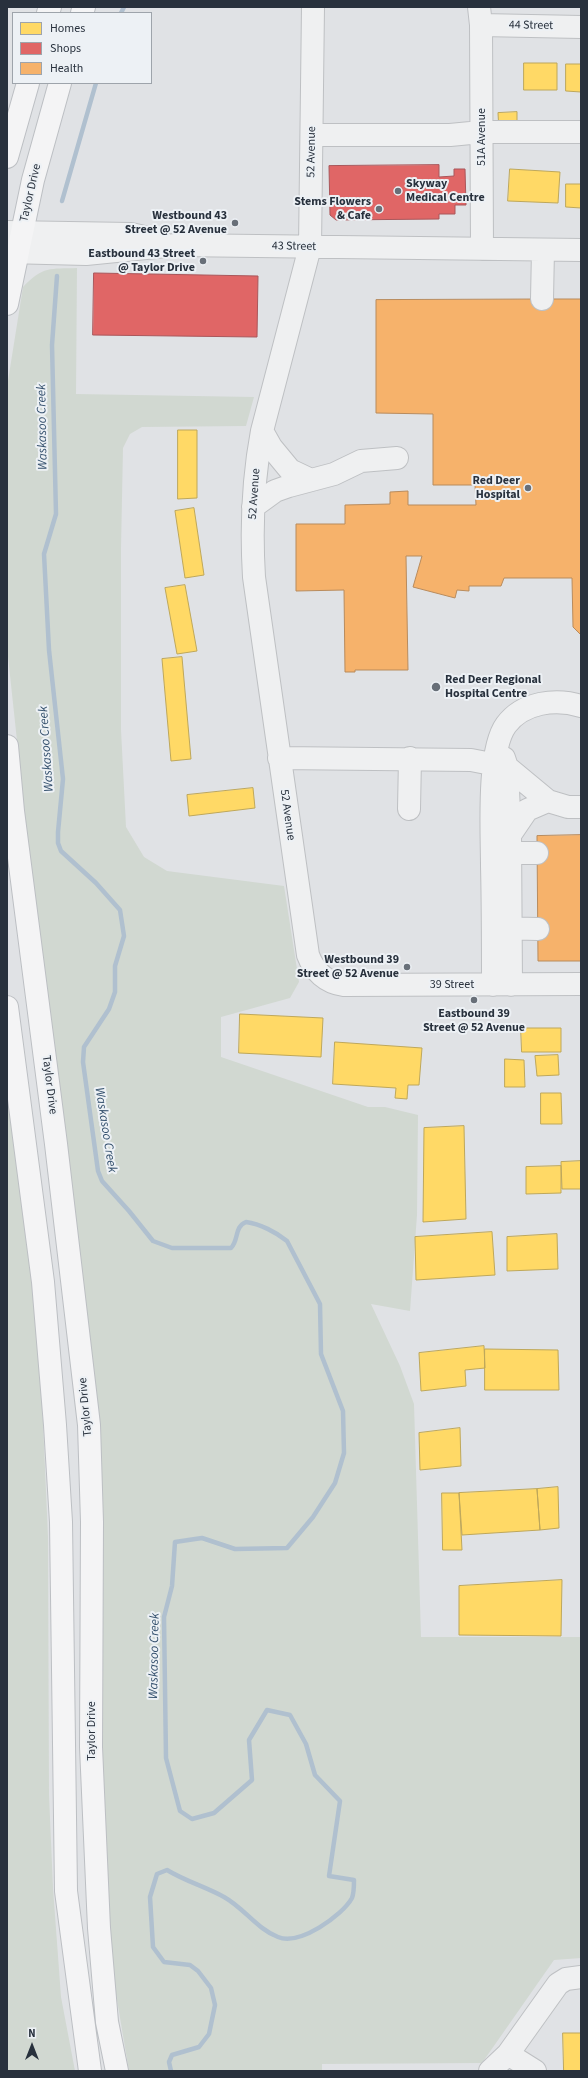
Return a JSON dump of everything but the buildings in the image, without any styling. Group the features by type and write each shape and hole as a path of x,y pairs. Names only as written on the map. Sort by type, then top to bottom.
{"main road":[{"path":"9,147 28,84"},
{"name":"Taylor Drive","path":"7,304 13,242 33,180 60,84"},
{"name":"Taylor Drive","path":"7,746 13,811 56,1144 89,1425 92,1522 91,1747 99,1928 107,2022 117,2071"},
{"path":"7,1008 43,1282 55,1425 61,1522 66,1891 90,2071"}],"street":[{"name":"52 Avenue","path":"314,7 310,247 262,431 253,507 254,577 278,758 306,945 312,965 324,977"},
{"name":"44 Street","path":"480,16 581,26"},
{"name":"51A Avenue","path":"480,16 482,250"},
{"path":"312,135 450,136 481,132 581,132"},
{"name":"43 Street","path":"13,242 86,254 176,245 482,250 581,250"},
{"path":"542,299 543,250"},
{"path":"262,431 271,447 290,470 312,480"},
{"path":"253,507 275,491 334,474 360,461 397,458"},
{"path":"502,984 501,928 504,847 492,780 501,766 499,741 506,725 521,710 540,703 550,702 581,706"},
{"path":"278,758 460,758 501,766 548,801 568,807 581,807"},
{"path":"409,808 410,758"},
{"path":"504,847 527,810 548,801"},
{"path":"504,847 537,853"},
{"path":"501,928 538,929"},
{"name":"39 Street","path":"324,977 334,984 581,984"},
{"path":"490,2071 508,2054 558,1984 566,1979 581,1977"},
{"path":"508,2054 535,2071"}],"shaded area":[{"path":"77,268 76,394 254,397 246,426 142,427 130,434 123,448 121,548 121,730 126,827 144,857 167,871 284,886 299,982 290,998 221,1017 221,1057 368,1107 385,1107 418,1115 417,1215 410,1311 371,1304 400,1366 414,1404 421,1637 581,1637 581,1958 554,1960 482,2063 322,2064 322,2071 129,2071 114,1982 109,1936 61,1097 28,844 7,647 7,387 23,287 36,275 47,270"},
{"path":"7,1084 26,1225 41,1376 48,1537 49,1795 53,1888 61,1997 75,2071 7,2071"}],"waterway":[{"name":"Waskasoo Creek","path":"122,12 124,7"},
{"name":"Waskasoo Creek","path":"62,201 96,84"},
{"name":"Waskasoo Creek","path":"57,276 52,345 56,514 44,554 49,650 63,779 58,843 61,851 96,883 120,910 124,936 115,966 115,992 109,1009 84,1047 83,1062 98,1171 102,1181 153,1241 172,1248 231,1248 238,1230 242,1224 246,1222 268,1229 287,1241 320,1304 321,1354 343,1411 344,1453 335,1483 313,1517 287,1548 235,1549 202,1538 175,1542 172,1586 164,1617 166,1758 180,1811 192,1819 214,1813 252,1780 249,1740 267,1710 290,1715 306,1744 315,1775 340,1801 329,1876 354,1880 353,1896 347,1905 330,1921 308,1933 287,1939 270,1933 257,1924 238,1907 217,1893 167,1870 157,1874 150,1897 153,1947 164,1962 190,1965 198,1971 211,1988 215,2005 209,2034 199,2047 172,2055 169,2062 171,2071"}],"place":[{"name":"Skyway Medical Centre","path":"398,191"},
{"name":"Stems Flowers & Cafe","path":"379,209"},
{"name":"Westbound 43 Street @ 52 Avenue","path":"235,223"},
{"name":"Eastbound 43 Street @ Taylor Drive","path":"203,261"},
{"name":"Red Deer Hospital","path":"528,488"},
{"name":"Red Deer Regional Hospital Centre","path":"436,687"},
{"name":"Westbound 39 Street @ 52 Avenue","path":"407,967"},
{"name":"Eastbound 39 Street @ 52 Avenue","path":"474,1000"}]}
